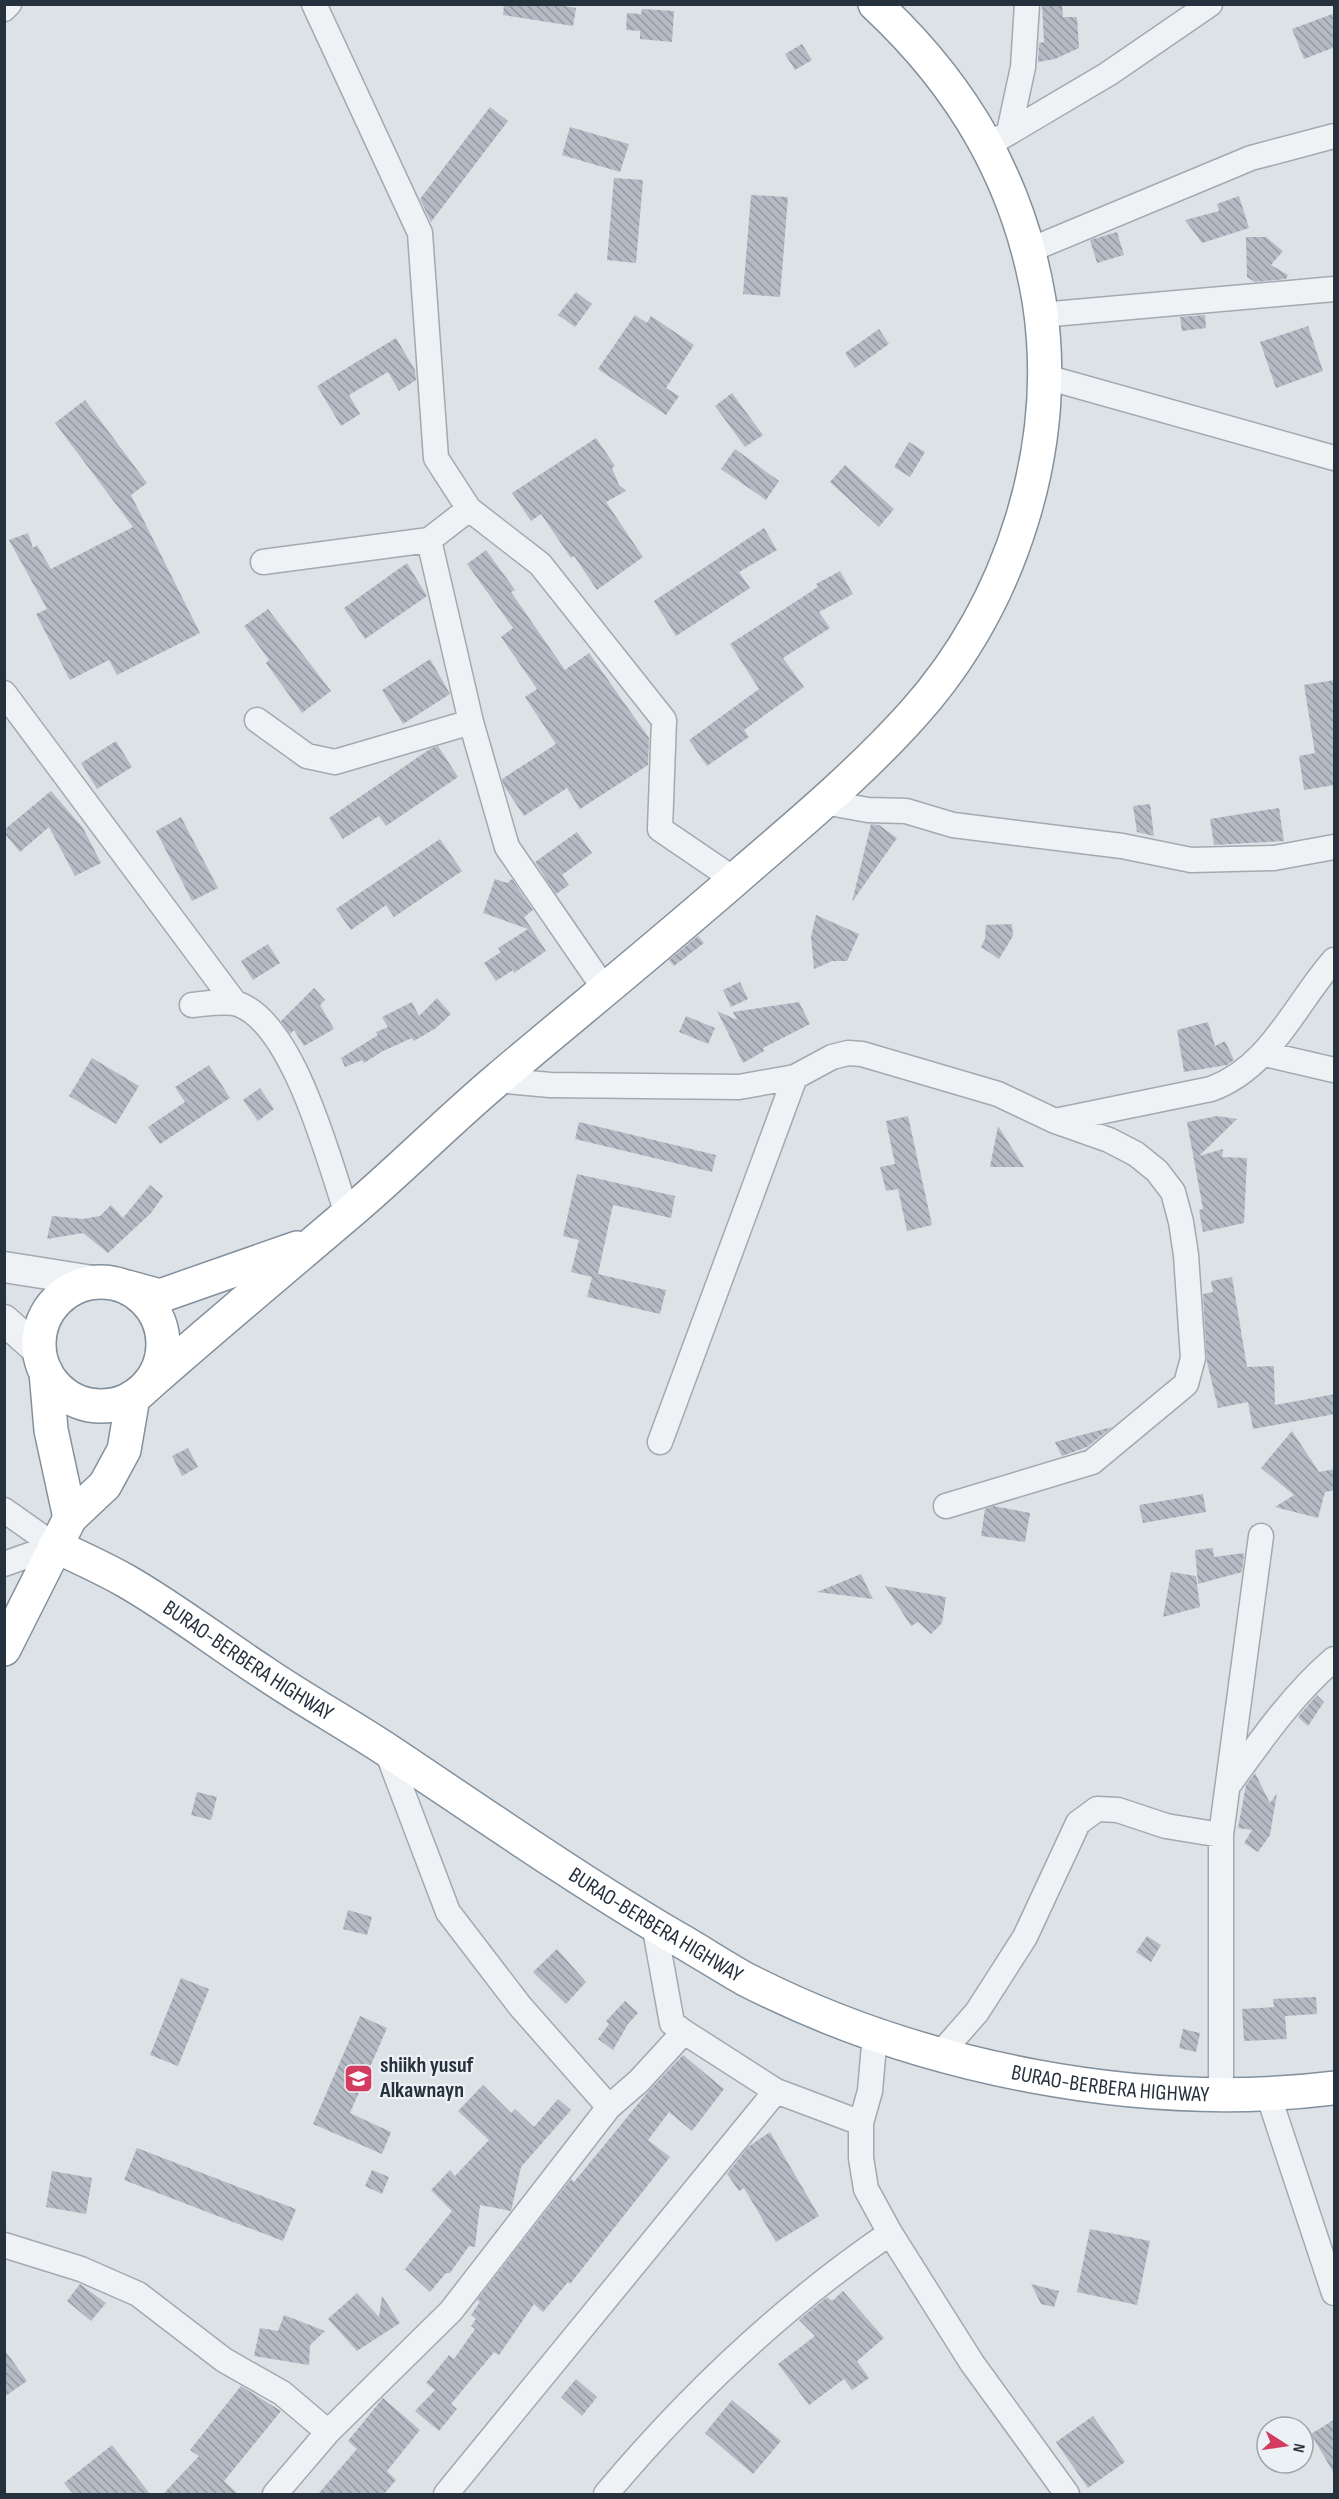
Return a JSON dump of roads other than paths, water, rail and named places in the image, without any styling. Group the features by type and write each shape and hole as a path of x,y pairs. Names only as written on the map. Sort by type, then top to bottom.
{"highway":[{"path":"43,1362 58,1388 74,1400 94,1406 114,1405 141,1390 348,1214 496,1080 606,991 824,802 915,712 967,641 1002,576 1022,522 1034,474 1046,377 1041,315 1030,250 999,139 906,34 875,4"},
{"path":"63,1532 40,1332 48,1312 61,1297 79,1286 109,1283 160,1296 310,1244"},
{"path":"4,1649 63,1532 105,1485 124,1450 141,1390 159,1366 163,1346 160,1326 151,1307 137,1293 109,1283"},
{"name":"BURAO-BERBERA HIGHWAY","path":"63,1532 125,1580 264,1673 386,1749 535,1851 745,1978 876,2034 1023,2073 1129,2091 1191,2096 1268,2094 1335,2088"}],"street":[{"path":"4,9 9,4"},
{"path":"314,4 420,233 436,459 469,509 540,564 664,720 660,829 735,880"},
{"path":"999,139 1023,67 1027,4"},
{"path":"999,139 1107,74 1210,4"},
{"path":"1030,250 1251,158 1335,136"},
{"path":"1041,315 1335,289"},
{"path":"1046,377 1335,459"},
{"path":"263,562 429,540 469,509"},
{"path":"429,540 471,722 507,847 606,991"},
{"path":"4,693 235,1003"},
{"path":"257,720 307,756 335,762 471,722"},
{"path":"824,802 868,810 906,811 953,825 1122,846 1191,860 1274,858 1335,847"},
{"path":"1055,1121 1211,1089 1231,1082 1265,1054 1311,987 1335,960"},
{"path":"192,1005 235,1003 257,1013 275,1034 295,1071 348,1214"},
{"path":"496,1080 550,1085 739,1087 795,1077 832,1057 848,1053 862,1054 972,1085 1055,1121 1109,1140 1136,1154 1157,1171 1173,1191 1186,1255 1193,1358 1186,1384 1092,1461 946,1506"},
{"path":"1265,1054 1335,1071"},
{"path":"660,1442 795,1077"},
{"path":"4,1267 109,1283"},
{"path":"4,1320 43,1362"},
{"path":"4,1510 63,1532"},
{"path":"4,1564 63,1532"},
{"path":"1221,2095 1221,1836 1261,1536"},
{"path":"1227,1788 1253,1751 1316,1674 1335,1659"},
{"path":"386,1749 448,1912 520,2006 609,2107"},
{"path":"941,2053 977,2012 1025,1937 1078,1823 1097,1809 1118,1810 1166,1826 1221,1836"},
{"path":"654,1924 672,2023 776,2091 861,2123"},
{"path":"275,2494 328,2432 451,2311 609,2107 639,2081 684,2032"},
{"path":"876,2034 870,2091 861,2123 861,2158 866,2189 890,2233 972,2363 1067,2494"},
{"path":"446,2494 776,2091"},
{"path":"1268,2094 1335,2293"},
{"path":"606,2494 651,2441 759,2335 849,2261 890,2233"},
{"path":"4,2245 81,2269 138,2294 224,2360 282,2393 328,2432"}],"place":[{"name":"shiikh yusuf Alkawnayn","path":"359,2078"}]}
